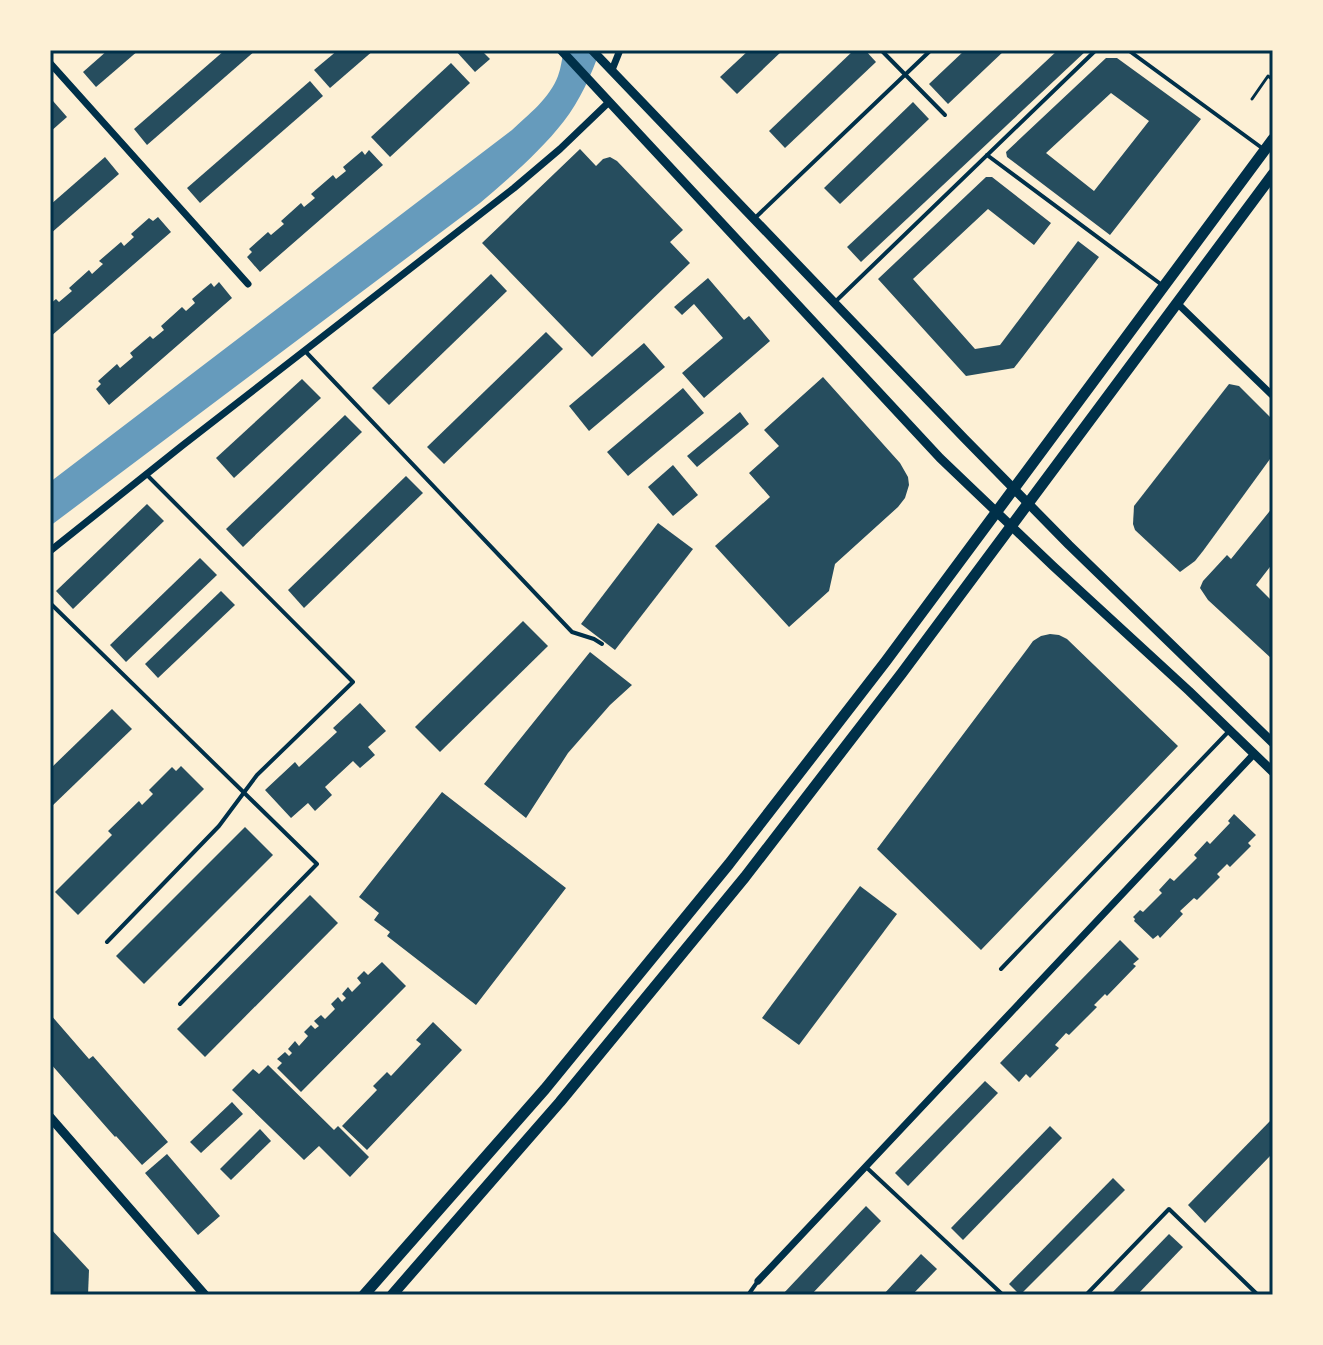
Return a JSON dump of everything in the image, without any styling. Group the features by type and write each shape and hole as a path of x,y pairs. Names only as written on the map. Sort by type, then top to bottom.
{"main road":[{"path":"364,1295 545,1089 686,918 876,674 1273,139"},
{"path":"392,1295 569,1092 737,888 902,673 1273,174"}],"street":[{"path":"561,50 940,458 1273,772"},
{"path":"592,50 1027,503 1271,738"},
{"path":"612,70 620,50"},
{"path":"50,63 248,284"},
{"path":"50,551 514,188 609,102"},
{"path":"1177,303 1273,396"},
{"path":"758,1281 1254,754"},
{"path":"50,1117 205,1295"}],"lane":[{"path":"881,50 945,115"},
{"path":"754,219 931,50"},
{"path":"834,303 1096,50"},
{"path":"1128,50 1265,150"},
{"path":"987,155 1164,286"},
{"path":"305,351 572,632 602,644"},
{"path":"107,942 219,826 257,775 353,682 146,474"},
{"path":"50,603 317,864 180,1004"},
{"path":"1001,969 1230,730"},
{"path":"866,1167 1003,1295"},
{"path":"1086,1295 1169,1209 1258,1295"},
{"path":"748,1295 758,1281"}],"path":[{"path":"1252,99 1268,76 1273,80"}],"water":[{"path":"564,50 600,50 570,113 524,164 480,203 50,526 50,482 512,130 550,92 558,76"}],"building":[{"path":"108,50 139,50 96,87 83,72"},
{"path":"225,50 256,50 147,145 134,129"},
{"path":"338,50 374,50 330,88 314,70"},
{"path":"455,50 481,50 490,59 475,72"},
{"path":"749,50 783,50 737,94 720,77"},
{"path":"854,50 865,50 876,62 785,148 769,131"},
{"path":"965,50 1005,50 948,104 929,84"},
{"path":"1058,50 1087,50 861,262 847,247"},
{"path":"1106,58 1117,58 1201,119 1110,235 1007,157 1006,152","holes":["1111,93 1149,121 1094,191 1046,153"]},
{"path":"451,63 470,83 390,157 371,137"},
{"path":"310,81 323,96 200,203 187,188"},
{"path":"53,101 67,117 50,132 50,103"},
{"path":"913,102 929,119 840,204 824,188"},
{"path":"580,149 596,166 610,157 617,161 683,230 670,242 690,263 592,357 482,243"},
{"path":"369,150 383,165 260,272 247,257 252,252 249,249 268,232 271,235 284,224 281,221 301,203 304,207 315,198 311,194 333,175 336,179 346,171 343,167 362,151 365,155"},
{"path":"105,157 119,174 50,234 50,205"},
{"path":"986,177 992,177 1051,223 1034,245 988,209 913,279 975,349 1000,345 1078,241 1099,257 1014,368 966,376 878,279"},
{"path":"158,217 171,232 50,337 50,304 56,299 59,302 72,291 69,288 89,270 92,274 103,264 99,261 121,242 124,246 134,237 131,234 149,218 153,221"},
{"path":"491,274 507,291 389,405 372,388"},
{"path":"708,278 744,320 749,316 770,341 704,398 682,373 723,338 694,304 682,315 674,307"},
{"path":"219,282 232,298 109,405 96,389 101,384 98,381 117,364 120,368 133,357 130,353 150,336 153,339 164,330 161,326 182,307 186,311 195,303 192,299 211,283 214,287"},
{"path":"546,332 563,349 444,464 427,447"},
{"path":"644,343 665,367 589,431 569,406"},
{"path":"823,377 900,463 909,485 898,507 835,564 829,591 789,627 715,546 770,497 749,473 779,446 764,430"},
{"path":"302,379 321,398 234,478 216,458"},
{"path":"1229,384 1239,386 1273,420 1273,455 1203,551 1180,572 1135,530 1134,506"},
{"path":"683,388 704,413 628,476 607,452"},
{"path":"740,412 749,424 697,467 687,456"},
{"path":"345,415 362,432 243,547 226,529"},
{"path":"673,465 698,495 673,516 648,487"},
{"path":"406,476 423,493 304,608 288,590"},
{"path":"147,504 164,521 73,609 56,591"},
{"path":"1273,507 1273,563 1256,585 1273,602 1273,660 1208,600 1200,588 1227,555 1231,559"},
{"path":"658,523 693,549 615,650 581,624"},
{"path":"200,558 217,575 126,662 110,645"},
{"path":"221,591 235,605 158,678 145,664"},
{"path":"523,621 548,646 440,752 415,727"},
{"path":"1050,634 1067,639 1178,746 981,950 877,849 1033,641"},
{"path":"590,652 632,685 568,753 526,818 484,784"},
{"path":"360,703 386,731 368,747 375,755 360,768 353,761 325,787 332,795 315,811 308,803 291,818 265,790 295,762 299,767 337,732 333,728"},
{"path":"112,709 132,729 50,808 50,769"},
{"path":"181,766 204,789 78,915 55,892 112,835 108,831 139,801 142,805 153,794 149,790 172,767 176,771"},
{"path":"442,792 566,888 476,1005 387,936 390,932 374,920 379,913 359,897"},
{"path":"1234,814 1256,835 1248,843 1251,846 1230,867 1227,864 1217,874 1220,877 1197,900 1194,898 1180,911 1183,914 1160,938 1158,935 1153,939 1133,917 1140,910 1143,912 1162,893 1159,890 1170,878 1174,881 1197,858 1194,855 1207,841 1210,844 1230,823 1228,821"},
{"path":"245,827 273,855 144,984 116,956"},
{"path":"860,886 897,914 799,1045 762,1018"},
{"path":"310,895 338,923 205,1057 177,1029"},
{"path":"1120,940 1139,959 1133,964 1136,966 1094,1005 1097,1007 1069,1035 1066,1033 1055,1045 1059,1048 1030,1078 1026,1074 1019,1082 1000,1063"},
{"path":"382,962 406,986 301,1092 277,1068 282,1063 277,1059 285,1052 289,1056 292,1053 288,1049 295,1041 299,1046 308,1036 304,1032 311,1025 315,1029 319,1026 314,1021 321,1015 325,1019 335,1009 331,1004 338,997 342,1002 346,998 342,994 348,987 352,992 361,983 357,978 364,971 368,975"},
{"path":"50,1014 89,1059 93,1056 168,1142 142,1165 50,1063"},
{"path":"433,1022 462,1050 367,1150 342,1126 377,1090 373,1086 387,1072 391,1076 421,1044 416,1040"},
{"path":"268,1065 334,1130 338,1126 369,1157 350,1177 319,1146 304,1160 232,1090 253,1069 259,1074"},
{"path":"985,1081 998,1093 908,1186 895,1173"},
{"path":"232,1102 243,1114 201,1153 190,1142"},
{"path":"1273,1118 1273,1153 1205,1223 1188,1205"},
{"path":"1050,1126 1062,1138 963,1240 951,1228"},
{"path":"260,1129 271,1141 231,1180 220,1169"},
{"path":"167,1154 220,1216 198,1235 145,1173"},
{"path":"1113,1178 1125,1190 1020,1295 1009,1284"},
{"path":"866,1206 881,1221 811,1295 782,1295"},
{"path":"50,1228 89,1270 88,1295 50,1295"},
{"path":"1169,1234 1183,1247 1137,1295 1110,1295"},
{"path":"921,1254 937,1269 912,1295 883,1295"}]}
